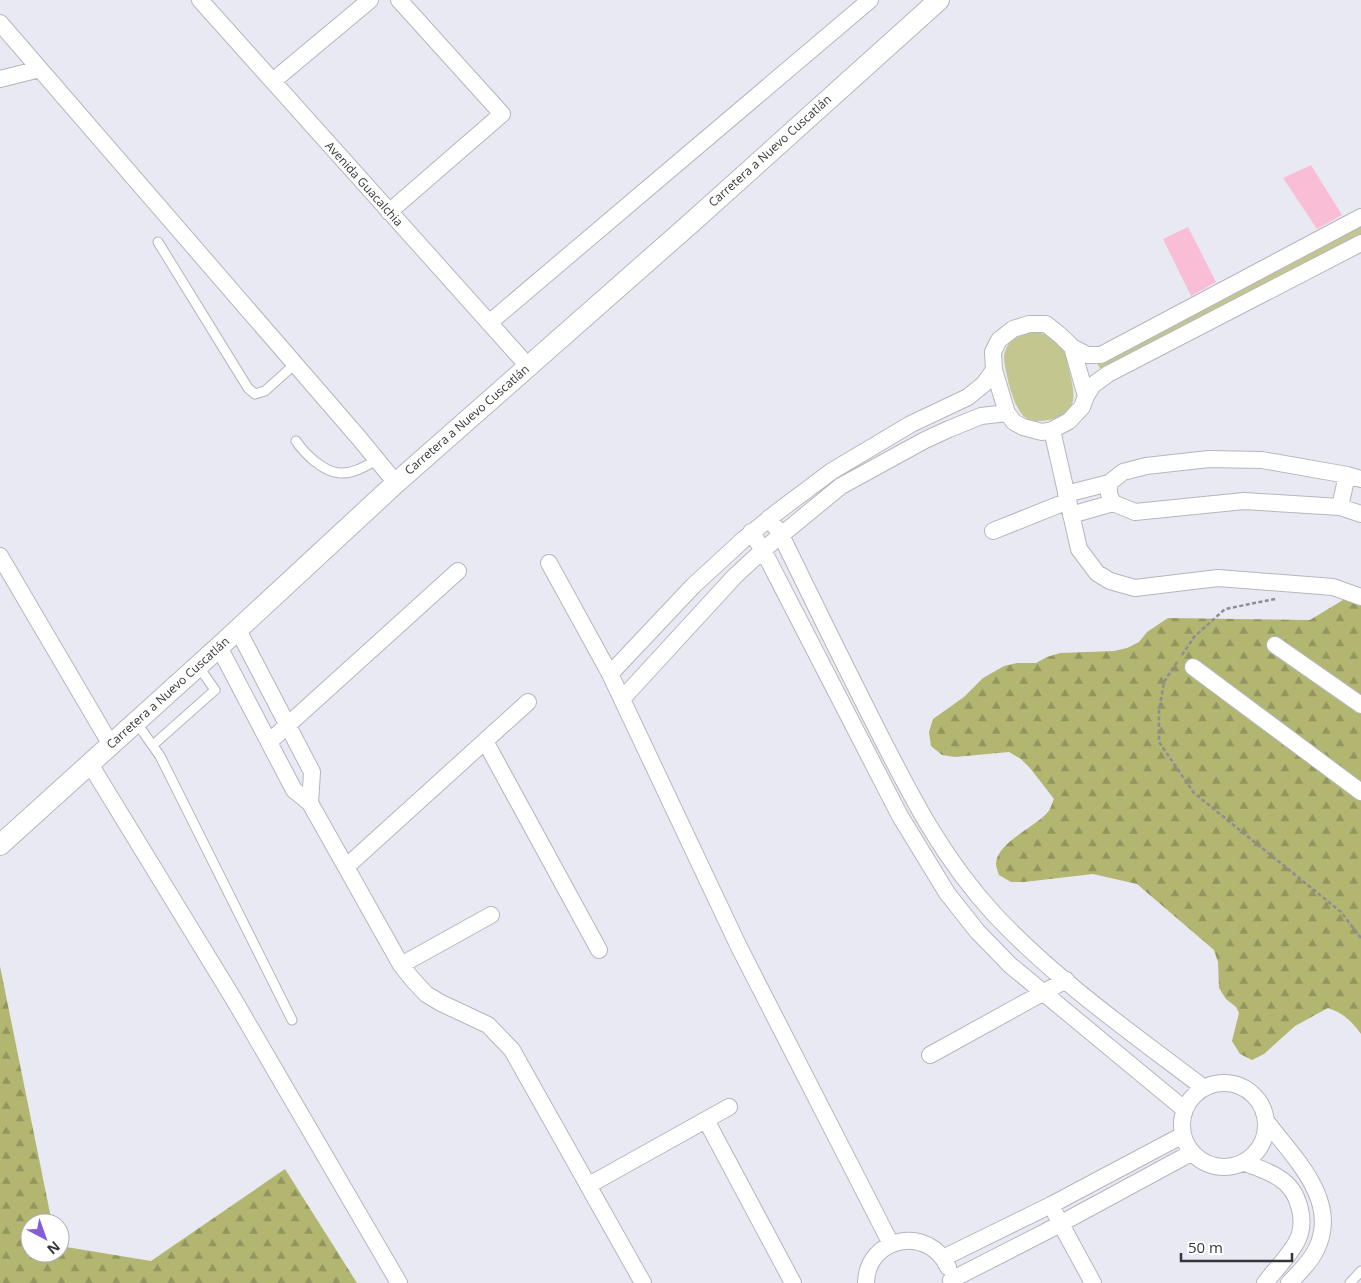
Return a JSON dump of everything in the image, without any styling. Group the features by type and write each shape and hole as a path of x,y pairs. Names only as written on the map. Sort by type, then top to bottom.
{"street":[{"name":"Avenida Guacalchia","path":"200,0 528,366"},
{"path":"273,81 370,0"},
{"path":"389,212 502,114 399,0"},
{"path":"489,324 870,0"},
{"name":"Carretera a Nuevo Cuscatlán","path":"0,845 238,630 396,483 939,0"},
{"path":"0,23 396,483"},
{"path":"0,79 40,69"},
{"path":"1361,217 1101,354 1087,356 1072,347 1046,324 1029,324 1013,329 999,340 993,352 994,370 1007,414 1014,422 1023,427 1042,432 1052,430 1076,414 1093,384 1108,374 1361,243"},
{"path":"1072,347 1086,396"},
{"path":"610,674 692,586 769,518 832,471 911,424 968,397 984,384 994,370"},
{"path":"622,699 735,576 763,550 841,486 924,440 981,416 1007,414"},
{"path":"1052,430 1079,549 1098,573 1110,581 1135,588 1218,578 1333,587 1361,597"},
{"path":"993,531 1068,503 1109,484 1123,472 1146,466 1209,459 1262,460 1354,477 1340,507"},
{"path":"1109,484 1109,494 1113,503"},
{"path":"1068,503 1113,503 1135,512 1244,501 1340,507 1361,514"},
{"path":"769,518 781,535 852,681 917,807 936,840 963,878 995,915 1041,960 1111,1017 1204,1088"},
{"path":"752,532 875,769 920,850 947,893 977,931 1010,965 1184,1109"},
{"path":"0,556 111,744"},
{"path":"549,563 610,674 739,946 891,1244"},
{"path":"269,742 458,571"},
{"path":"238,630 312,772 310,803"},
{"path":"1275,645 1361,705"},
{"path":"219,647 294,790 310,803 401,965 426,994 488,1025 512,1050 643,1283"},
{"path":"1193,668 1361,792"},
{"path":"346,867 528,702"},
{"path":"485,741 598,950"},
{"path":"90,764 233,998 399,1283"},
{"path":"401,965 491,915"},
{"path":"930,1055 1066,980"},
{"path":"1266,1121 1266,1129 1261,1145 1250,1158 1236,1165 1220,1167 1204,1163 1191,1152 1182,1135 1181,1122 1184,1109 1196,1093 1204,1088 1224,1083 1244,1088 1259,1102 1266,1121 1312,1181 1321,1205 1323,1228 1316,1250 1302,1270 1289,1283"},
{"path":"589,1185 729,1107"},
{"path":"706,1120 793,1283"},
{"path":"943,1258 1182,1135"},
{"path":"866,1283 871,1262 877,1254 891,1244 910,1240 929,1245 943,1258 947,1265 951,1282 1191,1152"},
{"path":"1243,1162 1279,1178 1293,1191 1300,1209 1301,1226 1297,1242 1266,1283"},
{"path":"1051,1204 1093,1283"}],"lane":[{"path":"158,242 248,388 255,394 265,391 295,364"},
{"path":"296,442 304,452 328,470 340,473 356,470 377,460"},
{"path":"153,746 215,690 198,666"},
{"path":"136,722 160,756 292,1020"},
{"path":"1350,1283 1361,1271"}],"path":[{"path":"1284,597 1225,609 1194,638 1164,682 1159,712 1159,742 1194,793 1341,912 1361,938"}],"green space":[{"path":"1361,225 1361,235 1103,369 1098,365 1099,361"},
{"path":"1032,332 1042,333 1051,337 1061,346 1066,354 1072,384 1073,398 1069,410 1049,420 1033,421 1022,414 1014,400 1006,372 1004,356 1008,345 1017,338"},
{"path":"1361,589 1361,1034 1347,1018 1328,1008 1295,1026 1264,1054 1252,1060 1240,1054 1232,1041 1239,1013 1219,988 1218,962 1214,950 1137,884 1093,874 1024,882 1011,882 999,875 996,864 1002,849 1047,813 1054,799 1030,768 1021,759 1009,752 955,757 942,755 931,746 929,732 933,719 964,697 983,678 1004,666 1017,663 1036,663 1060,653 1114,651 1127,648 1139,642 1147,632 1168,618 1310,620"},
{"path":"0,966 50,1213 20,1213 20,1263 70,1263 70,1248 151,1261 285,1169 357,1283 0,1283"}],"building":[{"path":"1311,165 1342,215 1317,229 1283,178"},
{"path":"1188,227 1216,282 1191,296 1163,239"}]}
